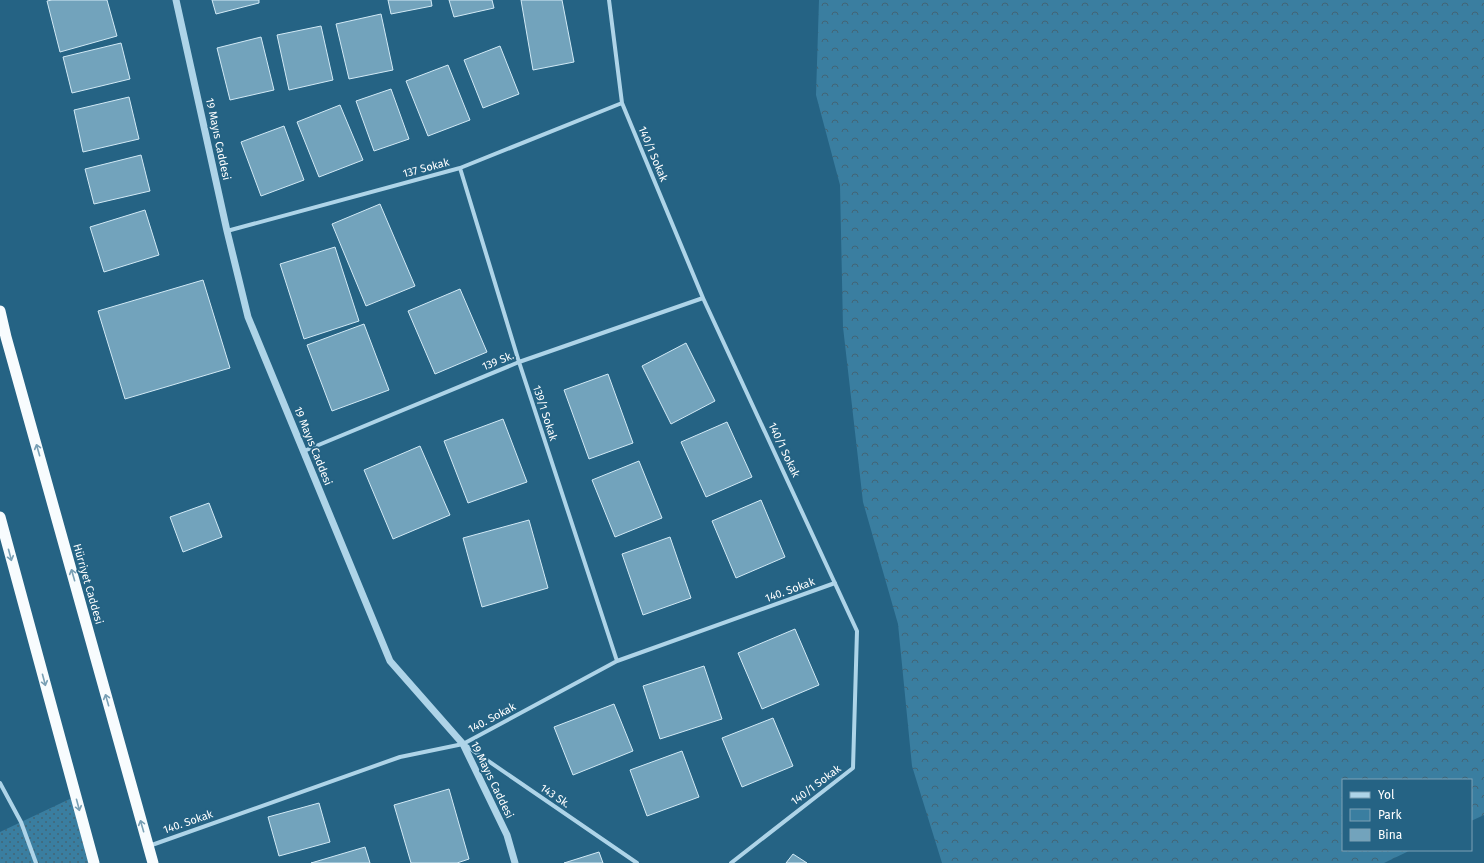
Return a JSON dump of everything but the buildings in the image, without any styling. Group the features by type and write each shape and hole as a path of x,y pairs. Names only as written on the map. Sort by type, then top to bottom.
{"highway":[{"name":"Hürriyet Caddesi","path":"0,311 153,863"},
{"path":"0,517 94,863"}],"street":[{"name":"19 Mayıs Caddesi","path":"176,0 227,231 248,317 390,662 463,744 507,835 514,863"},
{"name":"140/1 Sokak","path":"609,0 622,103 703,298 857,631 853,768 731,863"},
{"name":"137 Sokak","path":"227,231 460,168 622,103"},
{"name":"139/1 Sokak","path":"460,168 519,362 617,662"},
{"name":"139 Sk.","path":"304,450 519,362 703,298"},
{"name":"140. Sokak","path":"148,846 400,757 463,744 617,662 835,583"},
{"name":"143 Sk.","path":"463,744 637,863"},
{"path":"0,783 21,822 36,863"}],"green space":[{"path":"819,0 1484,0 1484,815 1472,821 1472,779 1342,779 1342,851 1409,851 1384,863 942,863 912,766 898,624 863,502 843,327 840,185 816,95"},
{"path":"76,796 94,863 0,863 0,832"}]}
